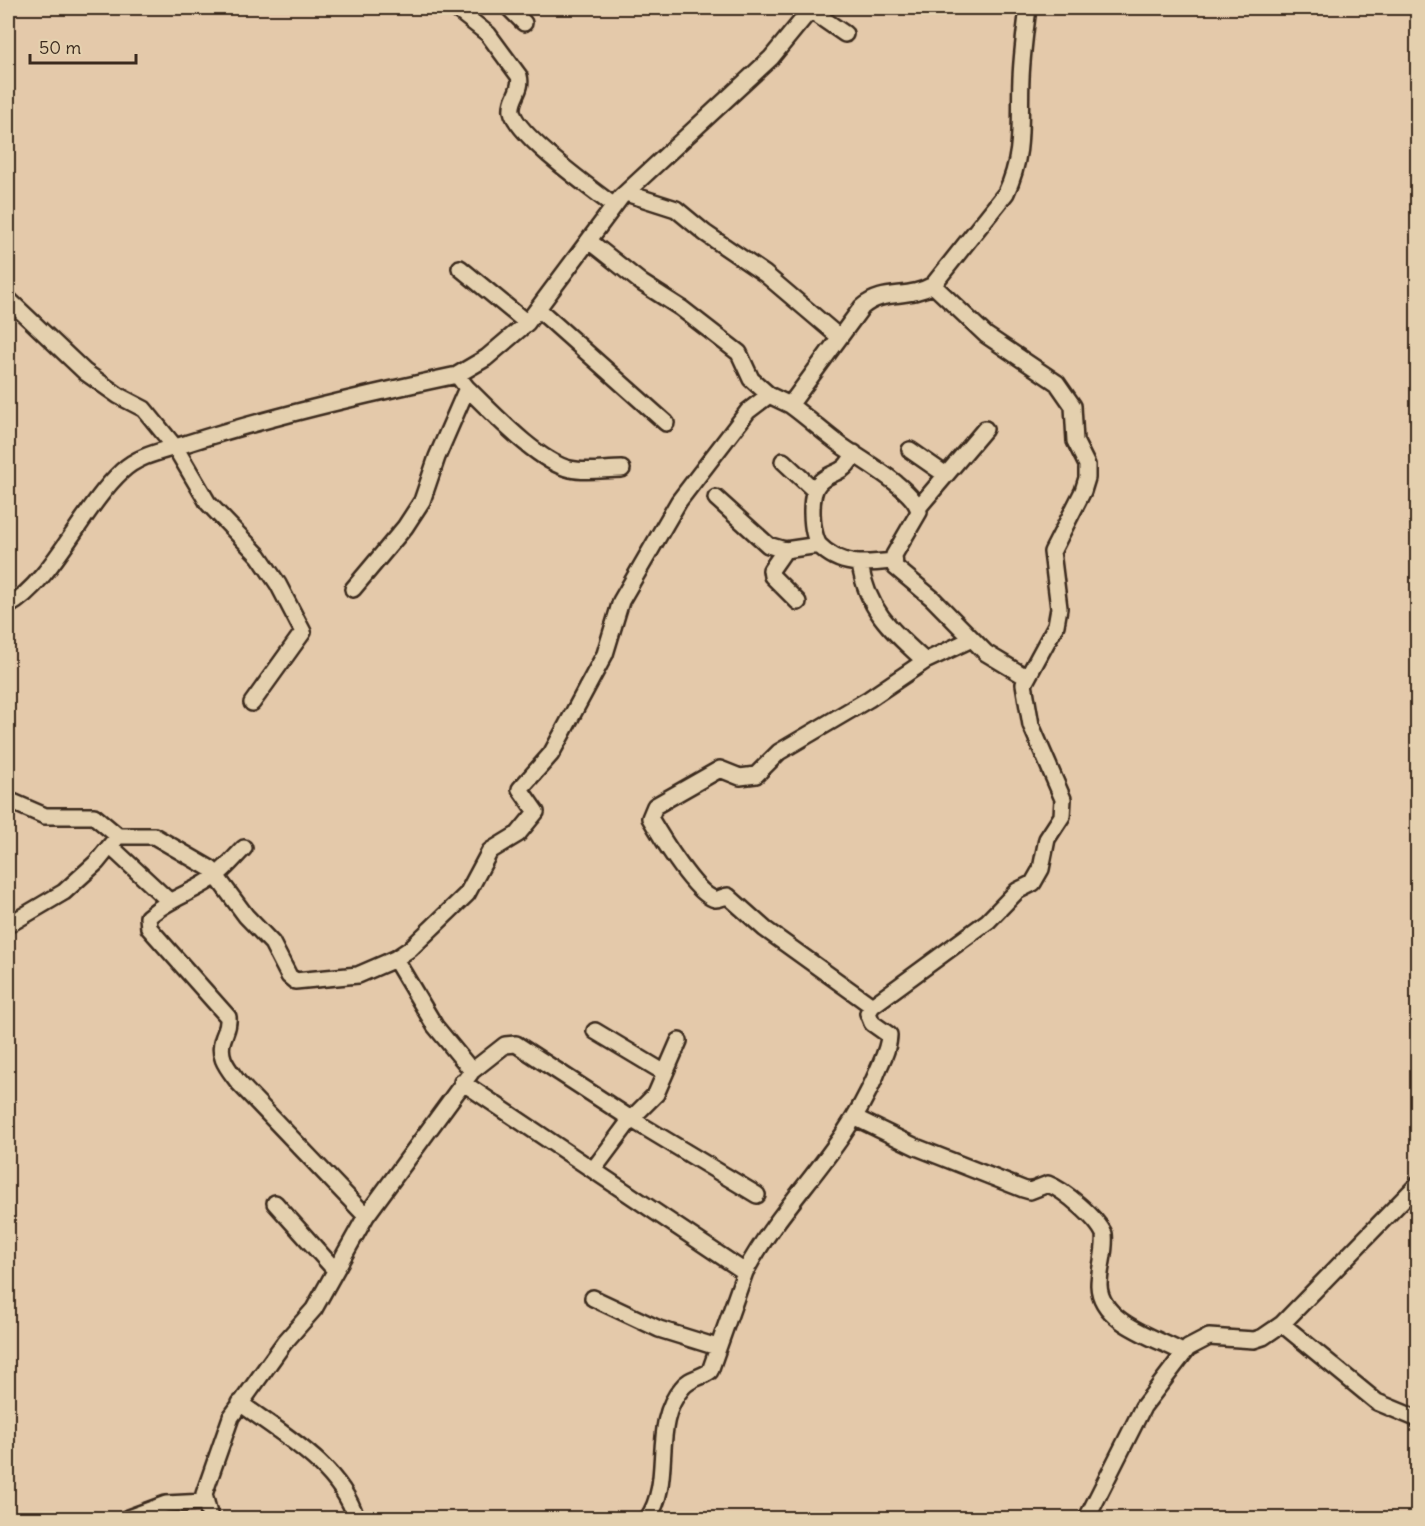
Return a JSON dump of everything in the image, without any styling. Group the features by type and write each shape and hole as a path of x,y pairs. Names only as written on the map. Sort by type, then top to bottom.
{"street":[{"path":"456,8 488,34 519,75 521,83 512,106 513,115 537,144 614,206"},
{"path":"509,8 524,24"},
{"path":"790,405 838,336 872,298 901,296 923,291 933,285 1006,193 1013,178 1021,145 1021,79 1028,8"},
{"path":"8,606 29,591 102,491 122,471 154,452 230,428 457,375 486,358 527,323 626,193 771,58 811,9 845,34"},
{"path":"626,193 676,209 705,233 765,274 838,336"},
{"path":"589,242 642,284 681,308 739,353 752,379 768,395 790,405 854,453 900,488 918,508"},
{"path":"460,268 527,323"},
{"path":"648,1518 658,1491 664,1424 670,1408 682,1387 710,1371 745,1272 856,1118 889,1042 889,1035 872,1023 868,1017 872,1006 988,921 1009,898 1033,883 1037,877 1047,839 1062,816 1063,800 1031,724 1024,691 1026,677 1056,625 1059,608 1052,552 1083,491 1087,478 1087,465 1075,441 1073,406 1057,383 987,335 933,285"},
{"path":"8,298 85,372 119,396 144,409 175,447 208,503 259,556 278,584 303,632 252,703"},
{"path":"538,309 666,423"},
{"path":"457,375 467,388 518,436 558,464 579,470 622,469"},
{"path":"353,589 405,528 422,501 437,457 467,388"},
{"path":"8,925 64,892 97,862 114,841 154,836 211,869 246,916 272,943 289,976 295,981 358,975 395,959 410,949 467,894 490,851 518,834 536,812 520,789 551,754 605,654 621,601 640,564 686,491 748,411 768,395"},
{"path":"985,429 918,508 917,517 894,555 893,561 895,567 995,661 1026,677"},
{"path":"910,450 946,475"},
{"path":"854,453 842,472 822,480 814,490 813,533 819,545 839,560 860,564 893,561"},
{"path":"783,461 814,490"},
{"path":"716,498 768,545 785,550 819,545"},
{"path":"785,550 772,567 772,576 798,602"},
{"path":"860,564 864,587 875,610 925,661"},
{"path":"872,1006 765,929 728,896 718,899 710,896 678,863 650,818 650,813 655,806 720,769 740,777 756,775 779,752 868,699 925,661 972,639"},
{"path":"8,800 45,816 94,816 169,901"},
{"path":"244,848 216,876 169,901 148,917 149,928 228,1017 229,1026 220,1050 223,1062 238,1082 366,1216"},
{"path":"395,959 467,1076 593,1170 745,1272"},
{"path":"595,1031 665,1073"},
{"path":"593,1170 631,1119 652,1100 679,1041"},
{"path":"210,1518 205,1502 207,1483 227,1428 240,1403 284,1343 314,1309 366,1216 467,1076 505,1045 516,1044 631,1119 757,1195"},
{"path":"856,1118 916,1147 1023,1189 1030,1191 1048,1184 1058,1190 1091,1216 1104,1234 1099,1284 1106,1307 1125,1322 1184,1353"},
{"path":"1087,1518 1143,1407 1184,1353 1196,1342 1209,1337 1254,1340 1282,1324 1418,1184"},
{"path":"274,1203 335,1270"},
{"path":"593,1298 659,1329 717,1347"},
{"path":"1282,1324 1377,1401 1418,1419"},
{"path":"240,1403 301,1447 340,1488 351,1503 356,1518"},
{"path":"128,1518 166,1504 205,1502"}]}
